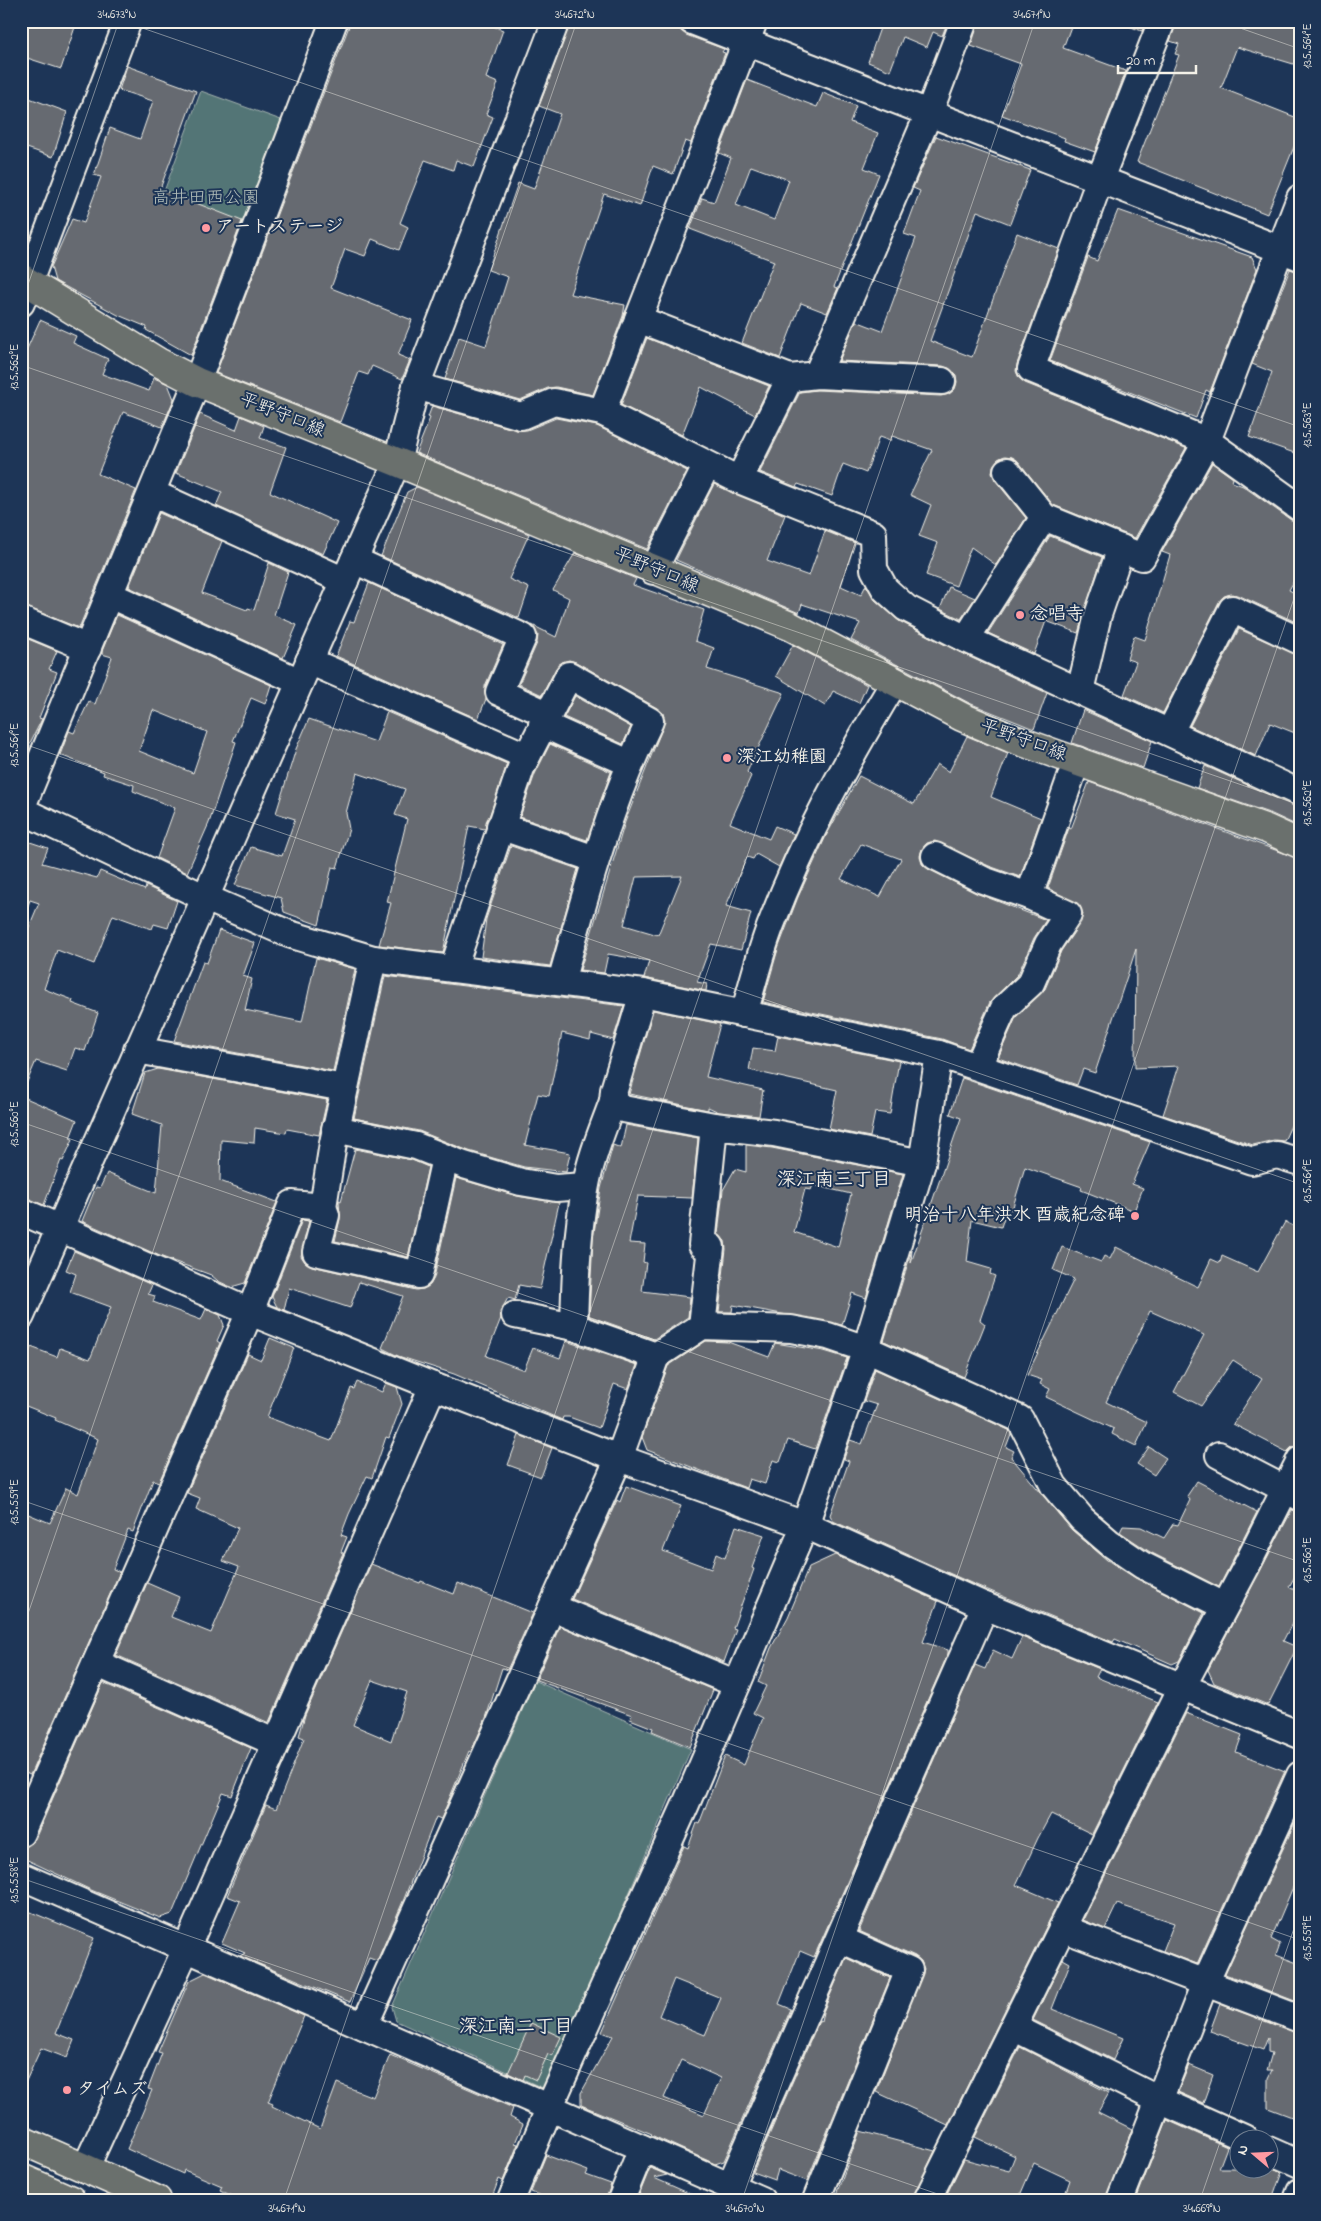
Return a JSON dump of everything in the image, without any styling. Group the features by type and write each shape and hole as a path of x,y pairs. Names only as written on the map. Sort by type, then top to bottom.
{"main road":[{"name":"平野守口線","path":"24,288 197,382 397,462 790,626 962,717 1011,738 1267,829 1300,844"},
{"path":"21,2140 157,2200"},
{"path":"21,2178 71,2200"}],"street":[{"path":"24,288 128,21"},
{"path":"334,21 197,382 21,810 206,898 289,934 373,959 643,992 939,1054 1252,1161 1277,1155 1297,1153"},
{"path":"21,1316 136,1050 206,898 397,462 416,386 556,21"},
{"path":"692,21 750,32 929,113 1290,253"},
{"path":"817,375 929,113 964,21"},
{"path":"1162,21 1100,180 1031,370 1207,441 1300,508"},
{"path":"602,412 750,32"},
{"path":"1007,470 1044,516 1142,557 1207,441 1290,253 1300,198"},
{"path":"638,319 790,378 817,375 942,381"},
{"path":"739,480 790,378"},
{"path":"416,386 521,416 554,402 602,412 739,480 873,534 874,569 885,589 906,608 966,639 1300,793"},
{"path":"653,570 707,465"},
{"path":"152,493 523,637 499,692 545,719 629,763"},
{"path":"966,639 1044,516"},
{"path":"1080,691 1098,615 1121,548"},
{"path":"110,595 526,756"},
{"path":"1170,732 1232,609 1300,640"},
{"path":"21,620 88,648"},
{"path":"453,969 500,826 526,756 569,675 650,721 629,763 595,860 561,982"},
{"path":"744,1014 771,923 802,853 840,773 894,681"},
{"path":"1029,896 1077,760"},
{"path":"500,826 595,860"},
{"path":"935,856 984,880 1029,896 1068,914 1048,944 1030,983 1004,1008 978,1066"},
{"path":"373,959 335,1130 323,1207 326,1216 316,1252 419,1276 445,1158"},
{"path":"574,1327 575,1292 585,1186 593,1156 613,1101 643,992"},
{"path":"136,1050 344,1088"},
{"path":"511,2200 550,2107 686,1804 805,1525 866,1349 922,1163 939,1054"},
{"path":"613,1101 623,1109 714,1126 774,1133 922,1163"},
{"path":"702,1326 711,1247 702,1245 714,1126"},
{"path":"335,1130 416,1146 445,1158 521,1182 556,1188 585,1186"},
{"path":"21,1833 250,1312 292,1204 323,1207"},
{"path":"21,1212 60,1227 250,1312 433,1386 619,1458 805,1525 985,1606 1300,1734"},
{"path":"515,1315 574,1327 656,1356"},
{"path":"364,2026 619,1458 656,1356 702,1326 791,1329 828,1336 866,1349 1020,1419 1054,1486 1082,1519 1110,1544 1142,1565 1224,1606"},
{"path":"85,2169 186,1949 433,1386"},
{"path":"1218,1455 1292,1493"},
{"path":"927,2200 1182,1687 1224,1606 1292,1493 1300,1460"},
{"path":"730,2186 985,1606"},
{"path":"552,1607 737,1684"},
{"path":"96,1663 276,1743"},
{"path":"1120,2200 1204,1983 1300,1775"},
{"path":"21,1876 761,2200"},
{"path":"1062,1928 1300,2019"},
{"path":"816,2200 909,1970 840,1939"},
{"path":"1013,2027 1159,2100 1228,2131"},
{"path":"620,2200 642,2148"},
{"path":"1278,2154 1300,2164"},
{"path":"1297,2200 1300,2192"}],"green space":[{"name":"高井田西公園","path":"201,91 281,120 225,272 145,243"},
{"path":"535,1681 691,1749 545,2089 396,2021 392,2007"}],"building":[{"path":"21,21 77,21 61,69 21,56"},
{"path":"351,21 480,21 503,30 486,78 498,83 486,114 493,117 474,167 456,160 453,170 425,160 400,223 408,227 399,250 372,239 365,256 345,249 331,288 412,320 398,355 410,360 402,379 372,366 368,375 359,372 340,422 216,373"},
{"path":"571,21 677,21 680,30 686,35 724,49 722,52 725,53 691,143 685,141 673,174 653,166 640,206 604,194 570,294 625,305 623,316 593,395 556,387 548,388 520,400 445,379 459,337 486,346 508,277 488,270 518,183 534,189 560,114 539,106"},
{"path":"866,21 948,21 942,36 933,32 927,47 903,37 890,71 868,62 880,28"},
{"path":"979,21 1073,21 1063,48 1126,71 1095,152 1064,141 1065,138 1002,115 1021,64 971,46"},
{"path":"1123,21 1146,21 1142,31 1123,24"},
{"path":"1177,21 1300,21 1300,66 1237,47 1221,88 1300,119 1300,132 1267,214 1137,162 1179,55 1175,54 1179,44 1170,41"},
{"path":"127,66 196,91 160,189 242,221 191,355 146,330 147,327 118,315 55,281 51,267 72,219 84,223 101,177 94,175 110,128 140,139 153,101 119,90"},
{"path":"747,80 817,107 823,93 856,106 850,122 878,133 864,168 879,174 834,287 838,288 827,313 801,303 780,358 742,343 774,261 690,229 702,198 714,202 731,158 719,153","holes":["751,166 789,180 774,220 736,205"]},
{"path":"21,95 67,112 53,157 21,146"},
{"path":"936,136 1030,170 1010,224 977,211 930,341 972,357 1017,233 1059,249 1017,364 1016,371 1019,378 1025,383 1186,448 1135,538 1053,505 1018,461 1012,457 1005,456 998,459 993,466 992,473 995,480 1026,518 996,565 971,547 956,586 926,575 938,543 919,536 931,505 910,495 932,450 892,436 890,441 879,437 866,473 843,464 832,496 798,484 796,487 760,472 800,392 817,390 941,396 949,394 955,389 956,375 950,369 943,366 839,361 856,321 882,331 916,238 904,234 920,191 913,188"},
{"path":"1118,210 1252,257 1257,269 1210,392 1206,390 1196,418 1050,361 1088,257 1097,261"},
{"path":"1290,269 1300,272 1300,455 1249,437 1272,372 1252,364"},
{"path":"40,320 76,336 73,343 108,359 102,374 149,391 154,378 168,384 174,399 162,427 123,412 98,474 136,490 79,628 21,605 21,362"},
{"path":"647,338 769,386 755,415 701,387 682,435 621,405"},
{"path":"432,406 517,430 527,430 556,418 597,426 687,471 647,549 416,453 430,418 428,417"},
{"path":"200,414 236,430 241,416 264,426 260,438 286,447 270,492 337,523 323,554 216,506 222,492 176,473"},
{"path":"1212,463 1233,478 1232,482 1243,486 1291,520 1300,523 1300,570 1289,590 1300,596 1300,624 1238,595 1224,596 1219,602 1163,713 1124,695 1136,662 1127,659 1134,636 1145,640 1170,555 1162,552"},
{"path":"714,484 785,515 767,561 809,576 825,531 855,543 841,586 861,595 866,585 875,600 899,621 959,652 1047,693 1034,729 969,703 851,640 860,623 802,604 799,613 676,560"},
{"path":"417,487 529,534 509,579 529,588 519,618 381,556 407,492"},
{"path":"159,513 222,541 202,593 247,610 248,608 254,610 269,563 288,572 274,615 297,625 283,658 129,587"},
{"path":"1050,536 1102,557 1078,633 1046,621 1034,654 988,633"},
{"path":"575,553 636,579 633,585 704,610 695,641 714,648 707,669 784,693 747,772 751,776 730,823 769,839 775,826 794,834 779,867 756,854 753,859 747,857 726,906 751,913 741,950 711,944 697,982 707,984 706,991 644,978 649,961 608,954 604,973 580,970 625,822 665,721 663,713 657,708 576,662 569,660 562,662 556,668 542,695 519,684 537,643 538,635 532,625 556,637 569,598 553,590","holes":["682,876 658,935 624,925 636,877"]},
{"path":"369,583 503,645 485,686 486,699 478,719 336,656 350,621 354,622"},
{"path":"949,587 975,598 961,619 940,609"},
{"path":"117,615 271,685 265,704 251,698 233,741 236,742 209,823 187,873 157,858 175,808 133,791 134,785 103,775 104,772 60,755 69,731 74,733 89,701 95,704 112,657 102,654","holes":["153,710 207,732 193,773 139,751"]},
{"path":"1239,629 1300,656 1300,735 1270,723 1256,756 1190,726"},
{"path":"21,636 57,651 49,669 57,672 39,718 42,719 22,759"},
{"path":"793,645 867,685 859,703 833,691 825,706 776,676"},
{"path":"575,696 631,727 623,744 564,717"},
{"path":"1083,710 1152,741 1143,768 1072,743"},
{"path":"387,712 507,764 485,829 469,826 443,953 379,945 391,903 387,902 407,819 395,815 405,789 357,773 346,813 349,829 337,868 332,867 319,925 284,912 281,898 235,885 251,847 282,856 295,819 276,813 296,749 309,719 376,742"},
{"path":"967,736 1008,753 991,797 1041,818 1020,877 989,866 935,841 927,843 922,849 920,856 922,864 928,869 976,893 1046,920 1034,938 1018,974 990,1002 969,1049 942,1039 763,1002 778,949 798,897 826,836 859,776 914,804 937,764 949,772","holes":["861,844 901,859 880,897 841,879"]},
{"path":"550,744 611,772 587,840 520,817 535,774"},
{"path":"1205,766 1300,808 1300,827 1272,814 1197,788"},
{"path":"1089,782 1300,859 1300,1106 1284,1141 1274,1140 1253,1145 1163,1115 1179,1066 1135,1068 1136,949 1095,1073 1083,1069 1077,1085 998,1058 1016,1017 1045,989 1061,951 1081,922 1083,914 1080,906 1048,888 1069,828 1071,829"},
{"path":"21,839 48,848 42,863 97,878 100,871 145,890 146,886 177,901 168,928 154,924 152,929 113,915 94,964 57,950 44,989 73,1000 72,1003 98,1013 85,1051 75,1048 67,1071 36,1061 21,1096 21,946 39,903 30,900 25,914 21,914"},
{"path":"511,846 578,869 550,966 481,957 486,919"},
{"path":"219,930 255,943 243,976 252,979 245,1010 302,1022 316,958 355,969 333,1071 174,1041 203,962 207,963"},
{"path":"385,976 624,1006 613,1040 591,1034 590,1040 562,1033 549,1096 538,1094 525,1145 570,1153 566,1172 524,1167 469,1151 419,1131 354,1118"},
{"path":"653,1010 720,1024 706,1077 763,1090 759,1116 719,1112 708,1107 708,1110 629,1094"},
{"path":"778,1036 899,1061 890,1114 875,1112 870,1137 829,1129 837,1090 749,1070 753,1048 775,1051"},
{"path":"158,1069 327,1100 319,1135 287,1129 286,1133 255,1128 254,1143 221,1140 220,1181 277,1202 245,1283 231,1287 218,1281 211,1275 162,1257 82,1221 96,1187 100,1188 107,1173 156,1193 162,1125 132,1114 145,1073"},
{"path":"962,1078 1150,1142 1132,1184 1143,1188 1134,1211 1081,1190 1082,1187 1025,1167 1012,1210 1007,1208 1001,1227 972,1220 967,1262 991,1269 990,1274 995,1276 980,1320 985,1324 964,1377 884,1341 912,1250 911,1263 961,1118 950,1114"},
{"path":"21,1096 77,1120 70,1138 73,1139 63,1161 61,1160 44,1205 21,1196"},
{"path":"626,1125 698,1138 692,1198 638,1196 629,1243 645,1244 643,1262 646,1263 642,1291 690,1297 688,1317 654,1339 589,1316 593,1239 601,1188 613,1145 621,1148"},
{"path":"746,1145 772,1148 903,1174 866,1298 852,1293 842,1325 733,1305 732,1312 719,1312 726,1249 725,1241 718,1234 723,1190 735,1169 746,1172","holes":["813,1185 851,1194 838,1247 794,1232 805,1189 811,1190"]},
{"path":"355,1149 412,1160 428,1167 408,1257 335,1241 340,1219 339,1200 341,1201"},
{"path":"456,1178 517,1196 559,1203 540,1289 519,1285 515,1300 508,1298 500,1312 501,1318 486,1356 524,1370 533,1348 560,1358 566,1341 637,1365 628,1389 614,1384 599,1428 569,1417 563,1417 562,1420 454,1374 398,1356 382,1348 403,1296 359,1282 350,1308 289,1288 284,1310 277,1307 272,1297 302,1220 309,1221 301,1256 305,1262 312,1266 416,1290 430,1285 434,1278"},
{"path":"1285,1222 1300,1229 1300,1445 1292,1447 1287,1452 1233,1424 1262,1379 1233,1360 1201,1406 1174,1392 1204,1335 1150,1311 1106,1402 1147,1422 1136,1446 1112,1434 1114,1429 1046,1397 1050,1389 1040,1384 1042,1380 1027,1375 1074,1279 1053,1270 1062,1247 1101,1262 1104,1256 1110,1259 1116,1247 1198,1287 1211,1259 1220,1263 1222,1256 1258,1272"},
{"path":"74,1251 152,1285 148,1294 155,1296 153,1302 201,1320 206,1309 220,1315 224,1325 217,1341 220,1343 159,1482 153,1480 133,1532 128,1530 113,1569 120,1572 30,1775 21,1771 21,1511 50,1523 66,1488 78,1494 98,1439 55,1420 56,1418 21,1404 21,1359 26,1361 31,1347 57,1357 60,1348 90,1359 111,1307 70,1292 76,1274 66,1270"},
{"path":"270,1338 294,1348 267,1417 331,1441 351,1388 354,1389 357,1382 382,1392 386,1383 397,1387 402,1404 389,1438 386,1437 372,1478 367,1476 349,1514 341,1535 347,1537 341,1552 343,1553 269,1722 267,1722 116,1655 147,1583 179,1597 171,1617 211,1633 239,1567 223,1561 238,1528 196,1509 200,1498 187,1493 248,1354 261,1360"},
{"path":"706,1341 728,1342 769,1357 775,1343 824,1351 847,1358 815,1449 788,1440 780,1462 773,1460 765,1484 749,1479 746,1488 647,1450 642,1437 668,1366"},
{"path":"875,1369 1009,1430 1011,1434 1006,1447 1014,1451 1011,1457 1072,1530 1107,1560 1134,1577 1204,1613 1179,1661 1172,1664 1115,1639 1113,1642 971,1583 833,1521 830,1515 849,1461 844,1459 850,1440 862,1444 877,1405 864,1401"},
{"path":"519,1435 552,1448 541,1477 508,1465"},
{"path":"1149,1447 1166,1458 1154,1475 1137,1464"},
{"path":"1197,1481 1257,1512 1219,1587 1150,1552 1120,1532 1123,1526 1141,1527 1164,1538 1173,1524 1178,1525 1190,1500 1187,1496"},
{"path":"626,1486 681,1506 663,1551 711,1569 716,1554 725,1558 736,1526 764,1535 733,1628 736,1629 724,1662 572,1599 617,1500 620,1502"},
{"path":"1292,1510 1300,1512 1300,1567 1289,1587 1300,1593 1300,1608 1283,1641 1297,1647 1268,1705 1214,1683 1208,1670"},
{"path":"835,1555 938,1601 923,1642 948,1650 948,1654 814,1957 800,1951 779,2004 791,2009 724,2161 715,2164 652,2134 581,2105 581,2093 613,2036 602,2032 684,1846 688,1848 697,1823 699,1824 725,1756 744,1765 763,1718 753,1713 766,1686 758,1682 771,1648 788,1617 809,1567","holes":["674,1979 721,1998 705,2035 659,2016","681,2060 721,2078 704,2115 664,2098"]},
{"path":"371,1564 454,1594 458,1583 533,1613 507,1670 502,1668 486,1718 471,1752 469,1751 441,1819 436,1817 377,1961 369,1958 350,2002 240,1956 245,1953 222,1943 240,1901 227,1896 266,1805 276,1809 304,1738 299,1736 305,1715","holes":["372,1680 407,1692 391,1741 353,1725"]},
{"path":"560,1626 713,1690 690,1747 652,1731 653,1728 630,1719 632,1715 536,1680"},
{"path":"1022,1637 1100,1669 1096,1677 1158,1702 1092,1834 1051,1814 1038,1838 1016,1885 1058,1903 948,2125 876,2092 924,1969 921,1961 915,1956 859,1931 975,1665 985,1669 993,1650 1012,1659"},
{"path":"103,1683 251,1748 232,1796 223,1793 172,1914 160,1918 91,1890 21,1857 26,1847 35,1839"},
{"path":"1186,1713 1242,1735 1236,1752 1285,1771 1197,1964 1163,1951 1174,1923 1117,1904 1105,1929 1083,1920"},
{"path":"1300,1812 1300,1891 1293,1887 1271,1939 1280,1944 1276,1955 1300,1964 1300,2003 1225,1974"},
{"path":"21,1908 94,1938 56,2033 74,2040 67,2058 41,2048 21,2092"},
{"path":"846,1958 890,1978 807,2181 778,2170 775,2180 753,2172 819,2021 821,2022 823,2012"},
{"path":"1063,1959 1070,1963 1052,2009 1123,2038 1113,2060 1033,2020"},
{"path":"205,1973 304,2016 268,2102 273,2104 272,2106 320,2129 337,2083 373,2097 390,2055 513,2108 510,2117 523,2124 515,2143 518,2144 503,2181 499,2179 491,2200 240,2200 220,2190 222,2186 184,2170 183,2174 127,2149 152,2090 148,2089 162,2053 158,2052 189,1981"},
{"path":"1220,2004 1300,2034 1300,2120 1268,2108 1268,2078 1272,2070 1267,2070 1272,2053 1268,2052 1268,2037 1263,2050 1210,2031"},
{"path":"531,2023 561,2037 552,2056 548,2054 536,2080 525,2075 523,2080 508,2073"},
{"path":"1020,2047 1109,2093 1098,2112 1132,2129 1105,2200 1063,2200 1070,2180 1034,2163 1018,2200 944,2200 964,2159 1009,2171 1015,2156 975,2137"},
{"path":"1189,2065 1213,2075 1203,2103 1178,2092"},
{"path":"1167,2120 1227,2147 1219,2168 1228,2168 1228,2178 1278,2178 1278,2170 1282,2172 1272,2200 1136,2200"},
{"path":"860,2131 935,2151 912,2200 834,2200"},
{"path":"546,2155 588,2171 586,2175 611,2184 606,2200 592,2200 576,2194 574,2200 551,2200 531,2192"},
{"path":"650,2168 667,2175 654,2178 704,2200 637,2200"}],"place":[{"name":"アートステージ","path":"206,228"},
{"name":"念唱寺","path":"1020,615"},
{"name":"深江幼稚園","path":"727,758"},
{"name":"明治十八年洪水 酉歳紀念碑","path":"1135,1216"},
{"name":"タイムズ","path":"67,2090"}],"district":[{"name":"深江南三丁目","path":"834,1180"},
{"name":"深江南二丁目","path":"516,2027"}]}
